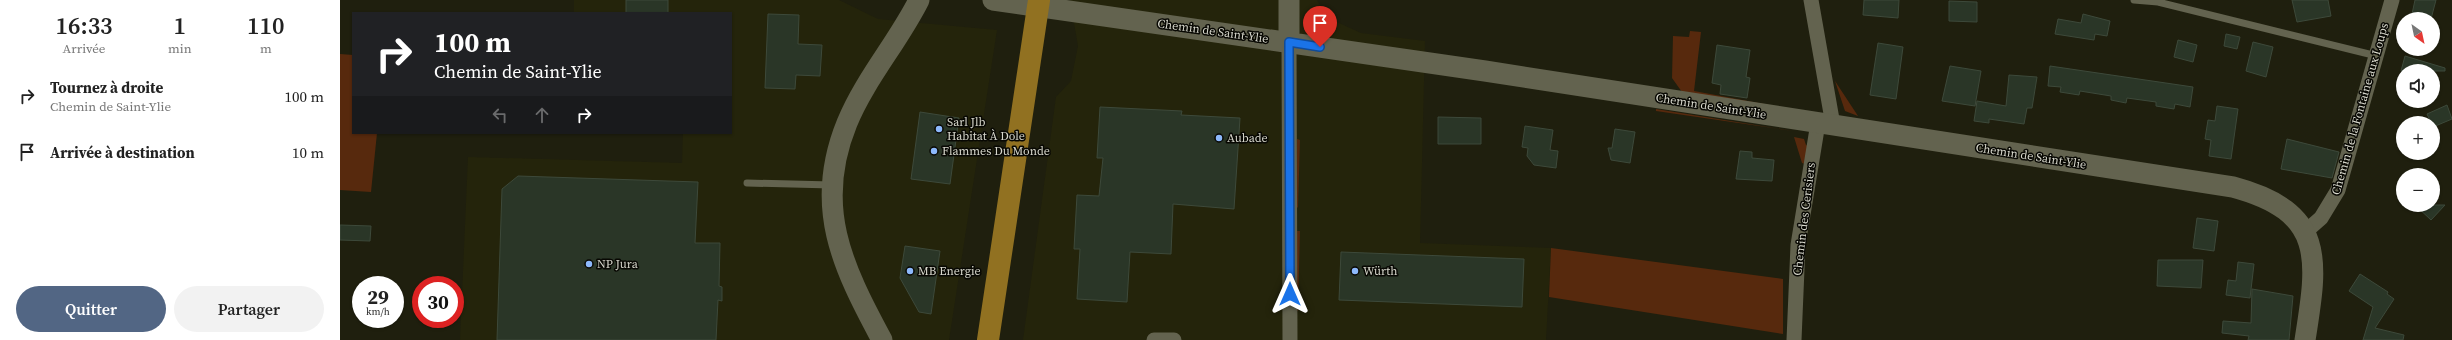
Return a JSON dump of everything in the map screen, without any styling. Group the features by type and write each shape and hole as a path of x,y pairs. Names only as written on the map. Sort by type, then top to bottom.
{"main road":[{"path":"988,340 1039,0"}],"street":[{"path":"879,338 841,251 832,214 832,185 836,158 847,122 919,0"},
{"name":"Chemin de Saint-Ylie","path":"993,0 1289,42 2233,187 2257,194 2278,204 2305,232 2312,252 2314,274 2305,340"},
{"path":"1289,0 1290,340"},
{"name":"Chemin des Cerisiers","path":"1794,340 1798,245 1826,124 1811,0"},
{"name":"Chemin de la Fontaine aux Loups","path":"2305,232 2321,218 2338,190 2392,0"},
{"path":"1154,340 1174,340"}],"lane":[{"path":"2134,0 2158,2 2377,56"},
{"path":"747,183 832,185"}],"shaded area":[{"path":"574,0 839,0 878,19 997,30 949,340 460,340 461,328 464,328 464,276 463,276 468,157 682,163 683,134 732,134 732,12 574,12"},
{"path":"1070,0 1317,0 1328,18 1361,33 1425,41 1420,243 1551,248 1546,340 1023,340 1056,97 1071,81 1078,46"},
{"path":"1690,31 1701,32 1694,91 1796,110 1682,92 1672,78 1673,36 1689,37"},
{"path":"340,54 352,55 352,134 377,134 371,192 340,190"},
{"path":"1835,81 1858,116 1845,111"},
{"path":"1656,109 1793,131 1656,111"},
{"path":"1794,137 1804,139 1806,145 1808,146 1805,164 1802,163"},
{"path":"1297,139 1300,140 1298,208 1297,207"},
{"path":"1297,231 1300,231 1298,311 1296,310"},
{"path":"1551,248 1783,279 1783,334 1549,297"}],"building":[{"path":"626,0 668,0 668,12 626,12"},
{"path":"1864,0 1899,0 1898,18 1863,15"},
{"path":"2292,0 2328,0 2331,16 2297,22"},
{"path":"2415,0 2436,0 2433,12 2412,12"},
{"path":"1949,1 1977,2 1977,22 1949,21"},
{"path":"768,14 799,15 798,44 822,45 820,76 796,75 795,89 765,88"},
{"path":"2083,14 2110,21 2107,36 2095,34 2094,40 2055,34 2058,19 2081,23"},
{"path":"2226,34 2240,37 2237,49 2224,46"},
{"path":"2178,40 2197,45 2193,62 2174,57"},
{"path":"2253,42 2273,47 2266,77 2246,71"},
{"path":"1878,43 1903,47 1896,99 1870,95"},
{"path":"1717,45 1750,50 1746,77 1750,78 1747,98 1720,94 1721,85 1712,83"},
{"path":"2405,56 2432,64 2403,64"},
{"path":"1950,66 1981,71 1975,106 1942,101"},
{"path":"2050,66 2193,87 2190,107 2175,104 2174,109 2156,106 2156,102 2127,98 2126,103 2111,100 2111,96 2080,91 2079,95 2060,92 2061,87 2048,86"},
{"path":"2440,66 2445,68 2445,71 2440,71"},
{"path":"2009,75 2037,77 2032,108 2027,108 2024,124 1989,119 1989,123 1974,121 1977,101 2006,106"},
{"path":"2447,105 2452,119 2440,124 2440,116 2428,116 2427,114"},
{"path":"2217,106 2238,109 2231,159 2209,156 2211,140 2205,139 2208,120 2215,121"},
{"path":"1100,107 1182,111 1181,115 1240,118 1234,209 1173,204 1171,254 1130,252 1127,302 1077,299 1080,249 1074,249 1077,195 1099,196 1103,158 1097,158"},
{"path":"920,112 959,118 950,184 911,179"},
{"path":"1438,117 1481,118 1481,144 1438,144"},
{"path":"1525,126 1553,130 1550,150 1558,151 1556,168 1534,165 1527,156 1528,148 1522,147"},
{"path":"1615,129 1635,132 1630,163 1611,160 1608,148 1612,148"},
{"path":"2287,139 2339,152 2332,178 2281,169"},
{"path":"1740,151 1752,152 1752,158 1774,160 1772,181 1736,179"},
{"name":"NP Jura","path":"518,176 698,182 695,243 720,243 719,286 722,287 722,301 718,300 716,340 497,340 502,189"},
{"path":"2440,205 2445,205 2440,210"},
{"path":"2422,212 2438,212 2431,220"},
{"path":"2197,218 2218,221 2214,251 2193,248"},
{"path":"340,225 371,226 370,241 340,240"},
{"path":"905,246 940,251 931,314 919,312 900,278"},
{"path":"1341,252 1524,259 1522,307 1339,300"},
{"path":"2158,260 2203,260 2201,288 2157,286"},
{"path":"2238,262 2254,264 2250,298 2226,295 2228,280 2236,281"},
{"path":"2360,274 2388,292 2387,294 2394,299 2375,328 2404,335 2403,340 2363,340 2373,307 2349,291"},
{"path":"2252,289 2293,296 2289,340 2248,340 2249,336 2222,333 2223,321 2251,323"}],"place":[{"name":"Sarl Jlb Habitat À Dole","path":"939,129"},
{"name":"Aubade","path":"1219,138"},
{"name":"Flammes Du Monde","path":"934,151"},
{"name":"NP Jura","path":"589,264"},
{"name":"MB Energie","path":"910,271"},
{"name":"Würth","path":"1355,271"}],"route":[{"path":"1290,294 1289,42 1320,47"}]}
